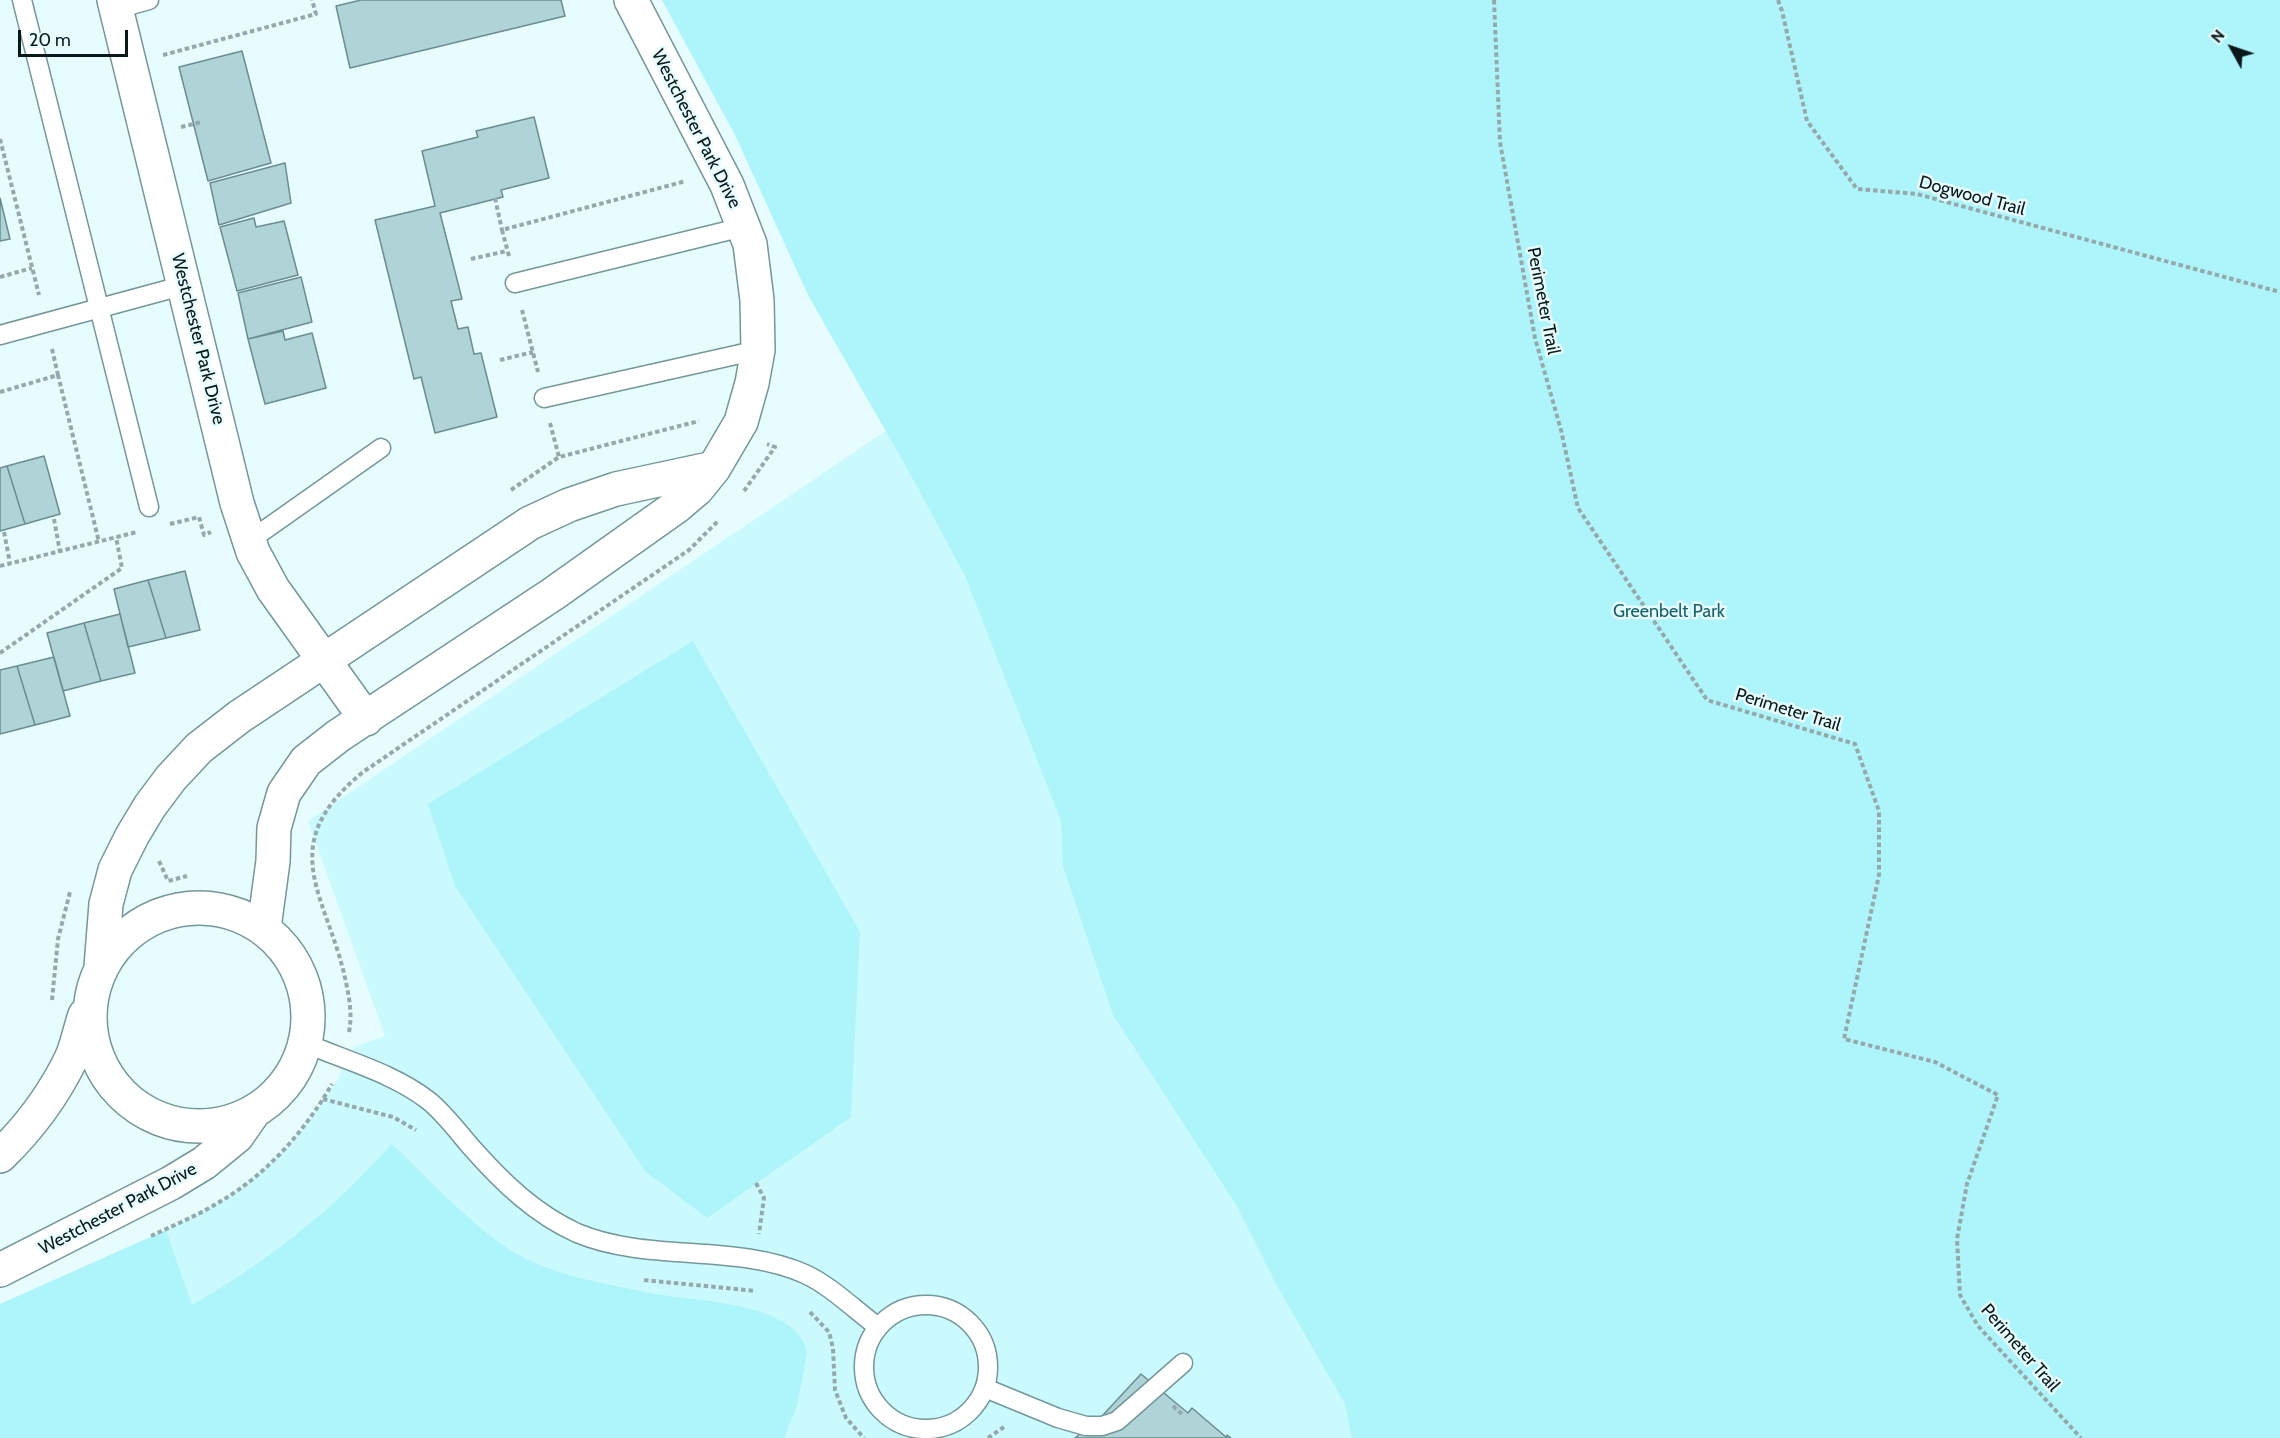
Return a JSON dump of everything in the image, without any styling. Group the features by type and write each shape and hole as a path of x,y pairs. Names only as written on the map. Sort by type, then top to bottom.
{"street":[{"name":"Westchester Park Drive","path":"264,928 273,861 274,828 284,793 306,761 338,736 635,537 697,489 714,468 737,431 748,399 758,350 758,300 750,244 727,185 631,0"},
{"name":"Westchester Park Drive","path":"115,4 237,503 249,541 273,589 366,719"},
{"path":"0,1156 21,1136 40,1111 72,1058 96,980 116,946 137,926 167,912 202,907 242,916 264,928 290,956 301,975 309,1019 306,1044 296,1068 278,1094 254,1112 225,1124 199,1127 166,1123 133,1106 115,1089 101,1068 93,1050 90,1032 96,980 105,904 114,870 150,806 199,748 238,717 530,523 569,505 616,489 714,468"},
{"name":"Westchester Park Drive","path":"0,1270 171,1184 204,1163 237,1136 254,1112"}],"lane":[{"path":"22,0 149,507"},
{"path":"115,4 149,0"},
{"path":"515,283 744,227"},
{"path":"0,335 184,285"},
{"path":"544,398 758,350"},
{"path":"249,541 381,448"},
{"path":"306,1044 392,1078 430,1102 510,1189 545,1216 578,1233 622,1246 742,1258 783,1266 806,1274 878,1327"},
{"path":"915,1305 936,1305 957,1312 974,1326 984,1345 988,1366 985,1388 976,1405 961,1418 943,1427 924,1429 904,1425 888,1416 874,1401 866,1383 864,1364 868,1344 878,1327 895,1313 915,1305"},
{"path":"985,1388 1058,1418 1086,1426 1102,1426 1118,1421 1183,1363"}],"path":[{"path":"130,63 316,14 312,0"},
{"name":"Perimeter Trail","path":"1494,0 1500,142 1535,339 1561,430 1578,508 1707,700 1855,744 1879,811 1879,875 1844,1039 1935,1062 1998,1095 1967,1184 1957,1239 1960,1295 1978,1326 2081,1438"},
{"name":"Dogwood Trail","path":"1778,0 1807,121 1857,189 1917,194 2280,292"},
{"path":"171,130 202,122"},
{"path":"0,139 99,542"},
{"path":"502,230 694,179"},
{"path":"495,198 559,457"},
{"path":"471,259 507,251"},
{"path":"0,277 32,268"},
{"path":"500,360 533,352"},
{"path":"0,392 58,375"},
{"path":"510,491 559,457 705,420 716,421 774,447 743,493"},
{"path":"146,1238 222,1201 271,1163 320,1106 343,1059 351,1023 351,1007 340,958 322,910 312,868 316,832 326,810 341,790 363,772 689,550 725,514"},
{"path":"168,525 200,517 204,535 217,529"},
{"path":"54,519 60,552"},
{"path":"0,566 147,530"},
{"path":"4,532 10,563"},
{"path":"0,653 122,568 116,537"},
{"path":"51,1004 58,939 73,882"},
{"path":"749,1290 762,1292"},
{"path":"808,1311 822,1322 829,1332 833,1348 835,1390 846,1418 864,1438"}],"shaded area":[{"path":"893,426 1399,1438 237,1438 166,1230 228,1197 264,1168 295,1139 322,1104 337,1081 354,1047 385,1036 308,821"}],"green space":[{"name":"Greenbelt Park","path":"662,0 2280,0 2280,1438 1352,1438 1345,1404 1277,1286 1235,1203 1113,1015 1063,866 1061,821 965,576 908,470 808,295 735,135"},
{"path":"693,641 860,932 851,1117 707,1218 645,1171 455,886 428,804"},
{"path":"392,1144 492,1237 507,1248 540,1265 576,1277 650,1293 740,1306 764,1313 785,1323 800,1336 807,1353 797,1406 784,1438 0,1438 0,1304 166,1230 192,1305 279,1248 344,1194"}],"building":[{"path":"361,0 561,0 565,16 350,68 336,6"},
{"path":"242,51 271,163 208,181 179,67"},
{"path":"534,117 549,178 501,190 503,197 440,213 462,299 451,301 458,329 468,327 474,354 481,353 497,417 435,433 421,377 414,379 375,220 435,206 422,151 478,137 476,131"},
{"path":"285,163 291,203 219,225 210,183"},
{"path":"0,198 10,239 0,241"},
{"path":"254,218 256,227 284,221 298,275 237,291 220,227"},
{"path":"301,277 312,322 248,339 238,293"},
{"path":"283,331 285,340 312,333 326,388 265,404 248,339"},
{"path":"44,456 60,514 25,524 7,466"},
{"path":"7,466 25,524 0,531 0,468"},
{"path":"185,571 200,630 166,638 148,580"},
{"path":"148,580 166,638 128,647 114,589"},
{"path":"120,614 135,673 101,681 84,623"},
{"path":"84,623 101,681 63,691 47,633"},
{"path":"54,657 70,716 35,725 17,666"},
{"path":"17,666 35,725 0,734 0,670"},
{"path":"1141,1374 1188,1413 1192,1408 1226,1437 1227,1435 1231,1438 1075,1438 1103,1415"}]}
